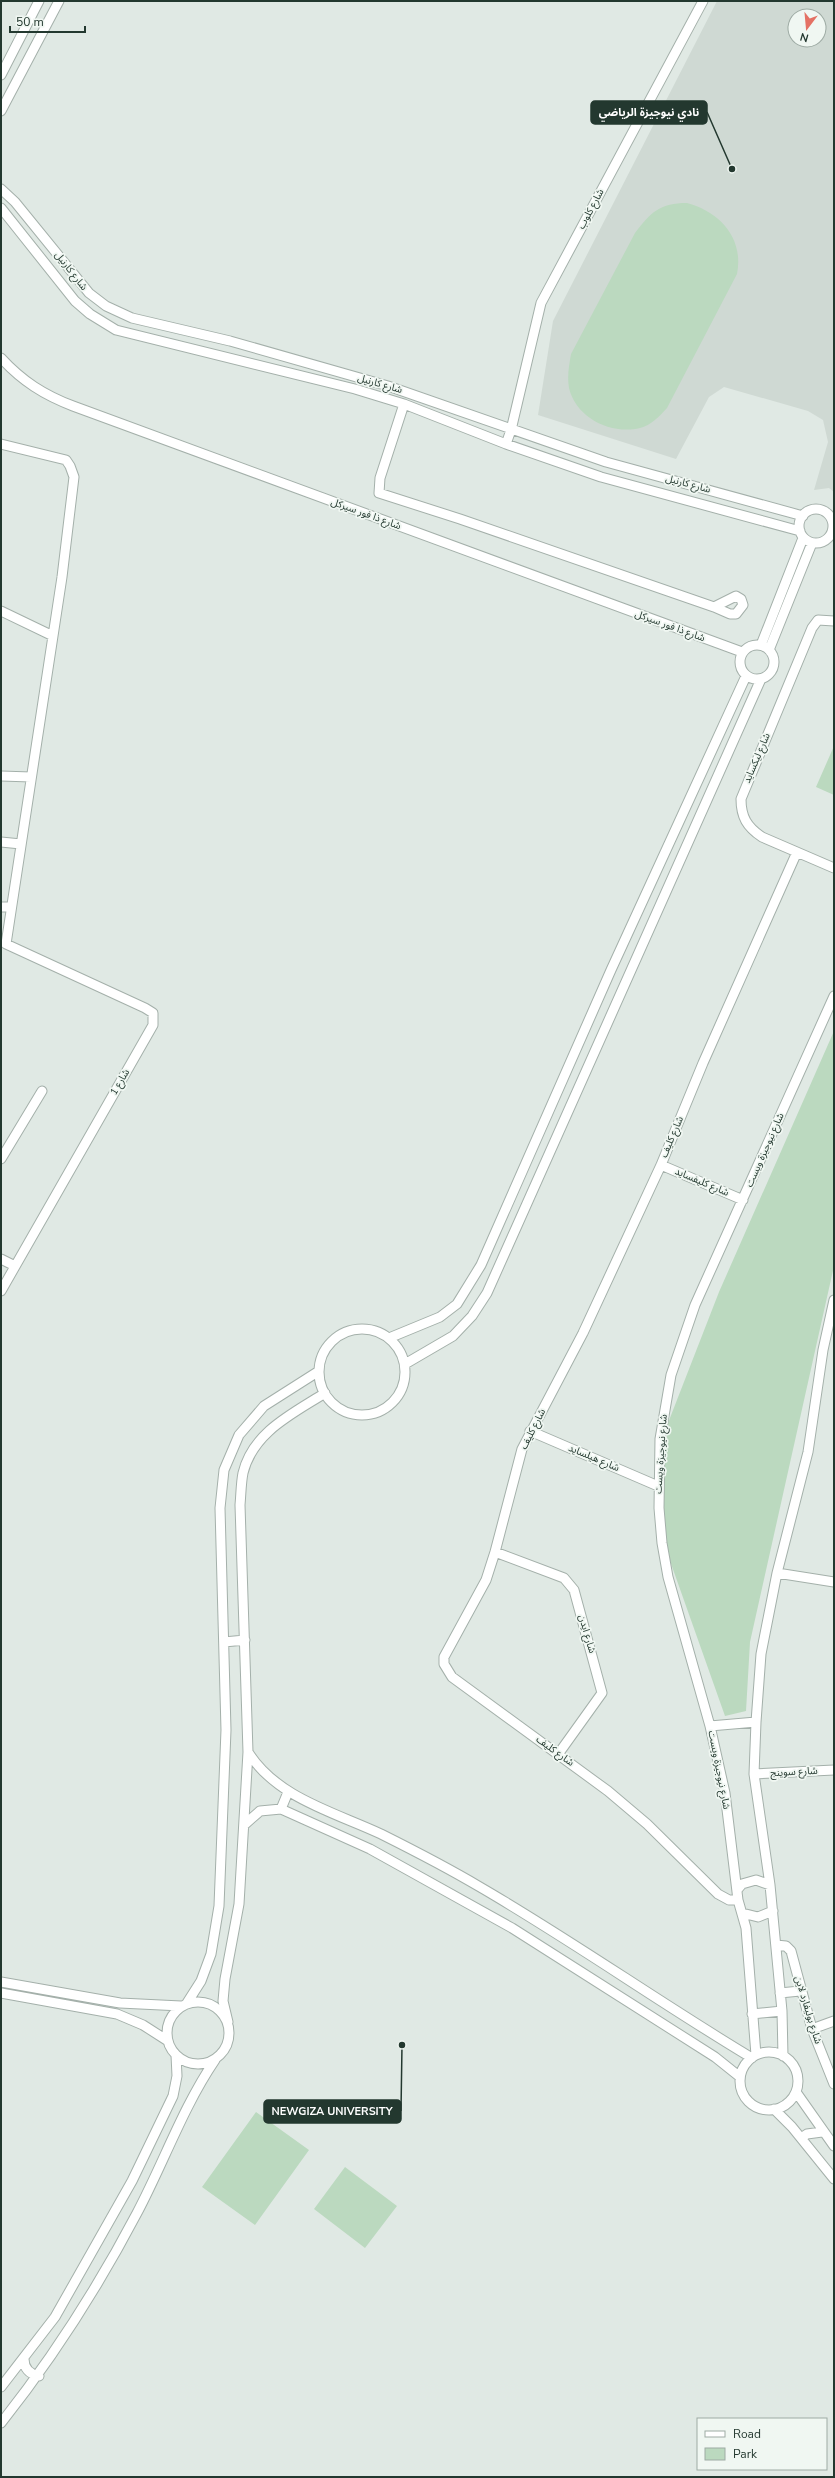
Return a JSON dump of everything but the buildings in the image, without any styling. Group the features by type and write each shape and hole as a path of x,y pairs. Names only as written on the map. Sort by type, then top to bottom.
{"street":[{"path":"1,75 39,1"},
{"path":"1,111 59,1"},
{"name":"شارع كلوب","path":"506,444 511,430 541,303 703,1"},
{"path":"7,62 23,69"},
{"name":"شارع كارنيل","path":"1,189 19,208 89,293 106,306 132,318 230,341 405,391 511,430 606,462 803,516"},
{"name":"شارع كارنيل","path":"1,208 75,301 90,314 116,330 355,390 404,404 506,444 601,476 802,534"},
{"name":"شارع ذا فور سيركل","path":"1,358 30,385 67,404 742,652"},
{"path":"316,381 320,366"},
{"path":"404,404 380,478 379,493 460,518 714,607"},
{"path":"1,444 66,460 73,473 63,570 11,907 1,906"},
{"path":"601,476 606,462"},
{"path":"817,509 829,515 834,524 830,541 812,543 802,534 799,523 803,516 810,510 817,509"},
{"path":"765,648 802,534"},
{"path":"765,648 812,543"},
{"path":"1,611 53,636"},
{"name":"شارع ليكسايد","path":"834,621 818,620 812,628 741,798 741,810 746,822 753,831 834,868"},
{"path":"405,1364 453,1336 472,1316 487,1293 761,679 768,675 773,667 774,658 765,648 750,646 742,652 739,660 740,666 746,676 761,679"},
{"path":"389,1338 440,1317 457,1304 481,1264 611,970 746,676"},
{"path":"1,776 31,777"},
{"path":"1,842 21,844"},
{"name":"شارع كليف","path":"738,1895 729,1900 718,1894 646,1824 559,1753 452,1677 444,1664 446,1650 475,1602 495,1552 516,1471 530,1431 583,1333 661,1165 703,1063 797,852"},
{"name":"شارع 1","path":"1,1291 153,1025 153,1013 6,944 11,907"},
{"name":"شارع نيوجيزة ويست","path":"754,2057 747,1936 738,1895 725,1793 710,1726 668,1577 662,1543 658,1486 660,1439 665,1405 682,1337 834,996"},
{"path":"1,1159 42,1091"},
{"name":"شارع كليفسايد","path":"661,1165 743,1200"},
{"path":"1,1259 15,1266"},
{"path":"783,2056 782,2011 773,1910 754,1774 756,1722 761,1654 778,1573 808,1452 823,1350 834,1300"},
{"path":"366,1328 378,1331 398,1346 405,1364 406,1378 401,1392 393,1403 381,1411 368,1415 353,1414 340,1409 329,1400 325,1393 319,1371 324,1351 332,1341 342,1334 366,1328"},
{"path":"168,2041 168,2022 184,2005 201,1981 211,1954 219,1906 226,1730 220,1508 224,1470 239,1435 264,1406 319,1371"},
{"path":"1,2423 39,2376 64,2340 106,2271 138,2212 200,2082 215,2060 227,2046 230,2036 223,2001 225,1979 239,1904 248,1752 240,1504 243,1473 255,1447 273,1425 325,1393"},
{"name":"شارع هيلسايد","path":"530,1431 658,1486"},
{"name":"شارع ايدن","path":"495,1552 564,1578 570,1582 574,1590 602,1693 559,1753"},
{"path":"778,1573 834,1582"},
{"path":"224,1642 245,1640"},
{"path":"710,1726 756,1722"},
{"path":"248,1752 264,1774 288,1792 381,1834 480,1887 754,2057"},
{"name":"شارع سوينج","path":"754,1774 834,1770"},
{"path":"281,1809 288,1792"},
{"path":"244,1825 260,1811 281,1809 370,1849 466,1900 695,2045 740,2077"},
{"path":"738,1895 749,1881 764,1881 770,1885"},
{"path":"742,1913 758,1917 773,1910"},
{"name":"شارع بوليفارد لاين","path":"776,1944 786,1946 790,1949 800,1991 812,2029 834,2084"},
{"path":"1,1985 1,1982 120,2003 184,2005 207,2002 224,2014 228,2022"},
{"path":"780,1993 800,1991"},
{"path":"1,1993 117,2014 143,2025 168,2041 176,2055 184,2061 195,2064 205,2064 215,2060"},
{"path":"117,2014 120,2003"},
{"path":"752,2014 782,2011"},
{"path":"812,2029 834,2021"},
{"path":"796,2092 787,2104 774,2110 760,2108 749,2102 742,2091 740,2077 742,2070 754,2057 772,2052 783,2056 793,2065 796,2072 796,2092 822,2132 834,2146"},
{"path":"1,2387 24,2359 68,2295 132,2181 173,2096 177,2076 176,2055"},
{"path":"774,2110 801,2138 834,2179"},
{"path":"801,2138 807,2134 822,2132"},
{"path":"24,2359 26,2368 39,2376"}],"shaded area":[{"path":"717,1 834,1 834,492 829,488 814,490 828,442 823,420 808,411 724,387 709,397 676,459 538,415 553,321"}],"green space":[{"path":"678,203 687,203 710,213 727,228 737,249 737,274 667,408 655,420 640,428 629,430 618,429 596,422 579,408 573,399 569,388 568,379 571,354 635,233 646,219 657,210"},
{"path":"834,746 834,795 816,787"},
{"path":"834,1031 834,1266 750,1642 746,1711 725,1716 658,1527 668,1423 719,1292"},
{"path":"256,2112 309,2150 255,2225 202,2187"},
{"path":"345,2167 397,2206 365,2248 314,2209"}],"place":[{"name":"نادي نيوجيزة الرياضي","path":"732,169"},
{"name":"NEWGIZA UNIVERSITY","path":"402,2045"}]}
